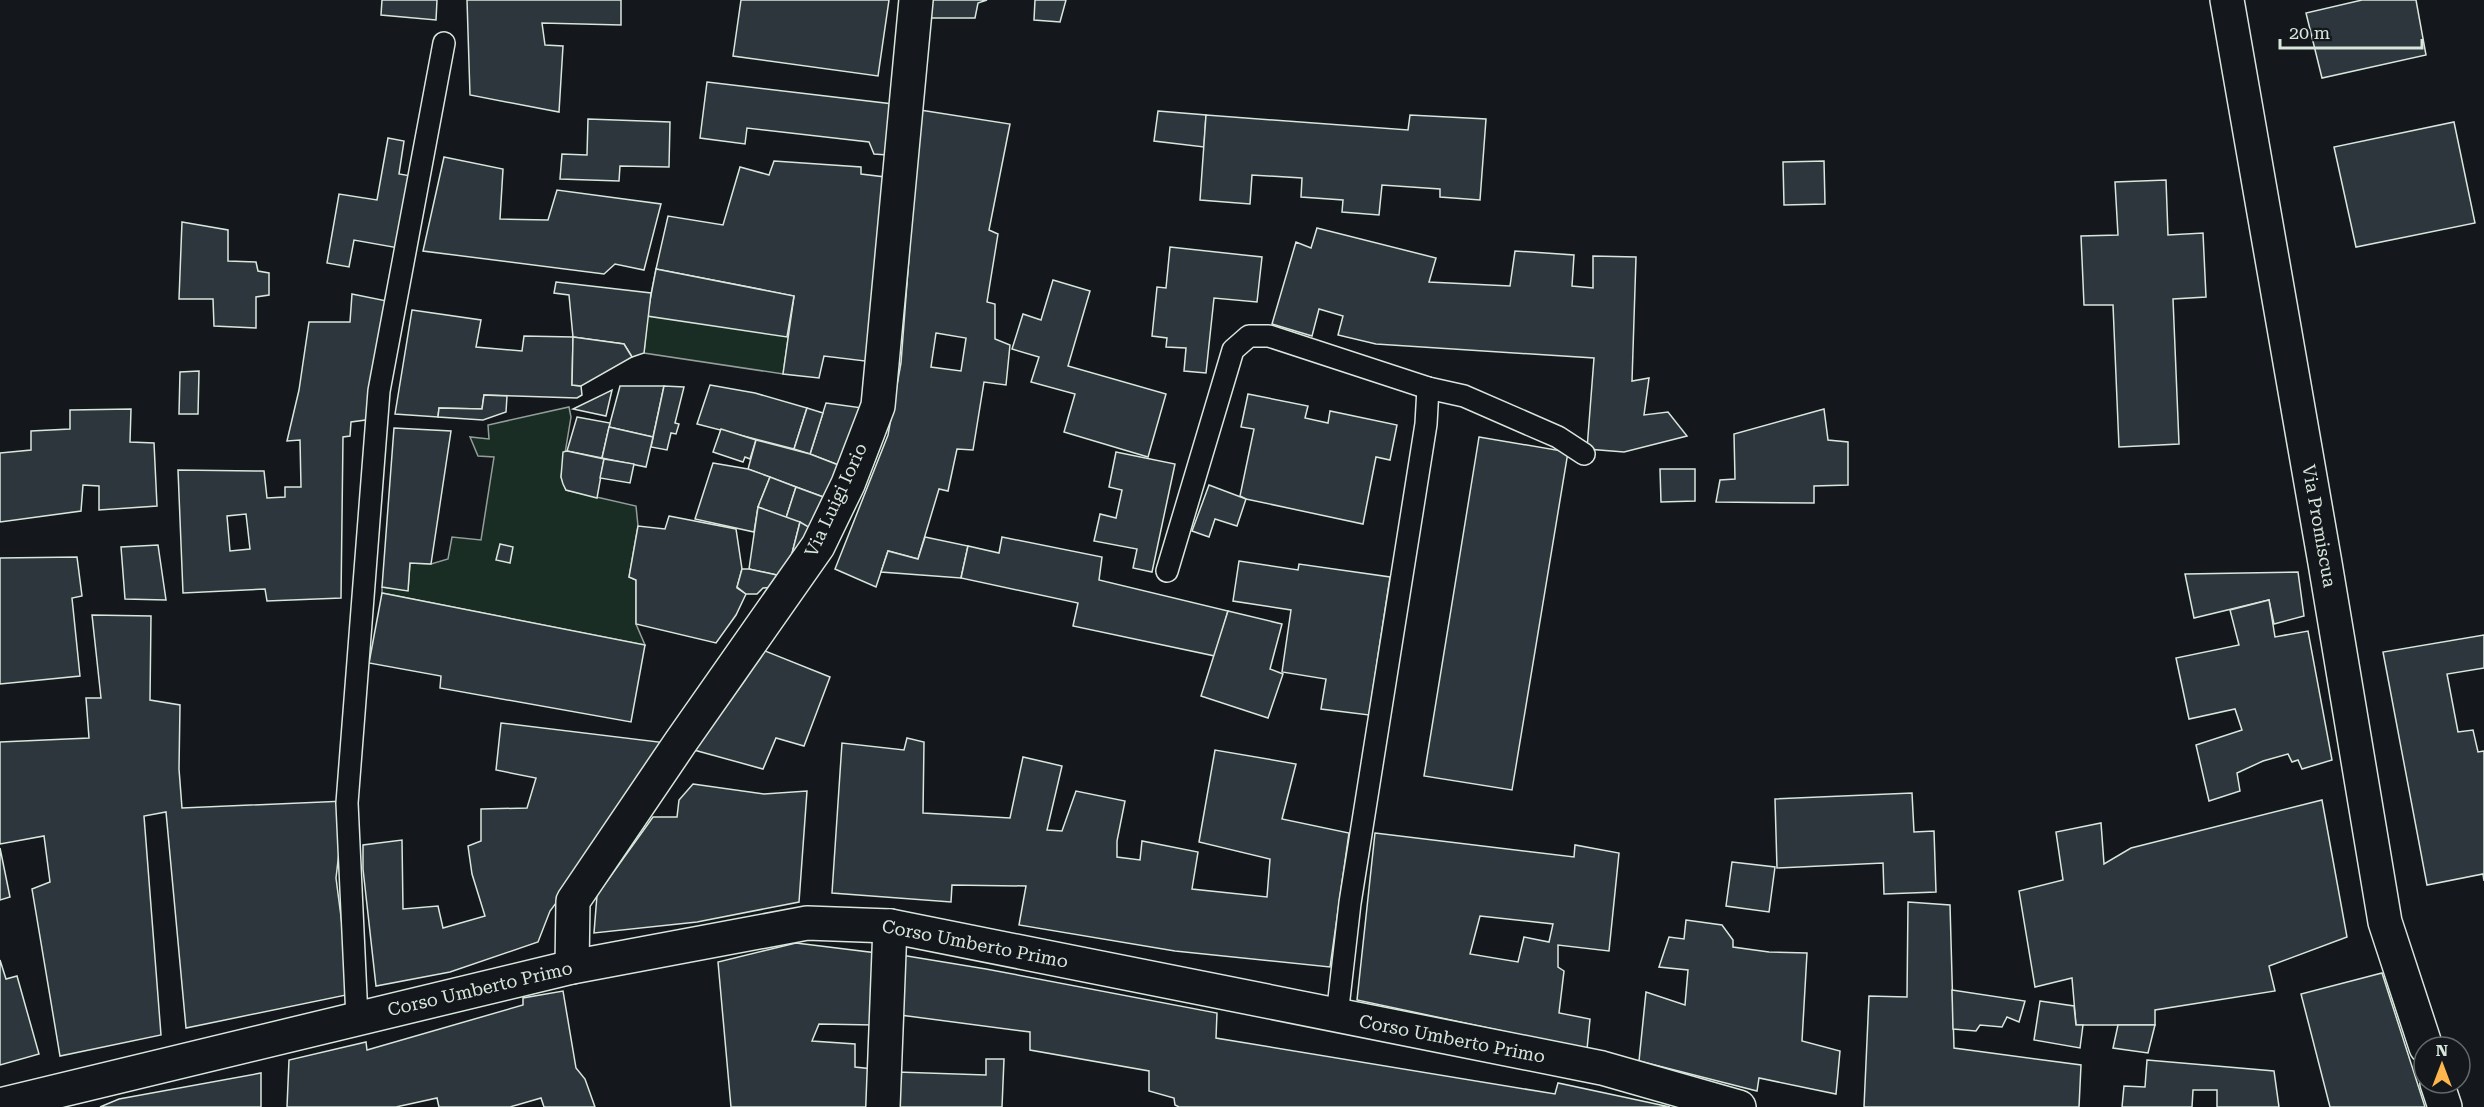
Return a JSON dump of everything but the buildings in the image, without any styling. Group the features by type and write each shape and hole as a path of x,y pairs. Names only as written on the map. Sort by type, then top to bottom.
{"street":[{"name":"Via Luigi Iorio","path":"572,967 573,901 818,546 848,484 878,406 916,0"},
{"name":"Via Promiscua","path":"2227,0 2385,922 2422,1035"},
{"name":"Corso Umberto Primo","path":"0,1105 572,967 807,923 890,926 1602,1068 1739,1107"},
{"path":"883,1107 890,926"}],"lane":[{"path":"357,1018 346,803 379,391 444,43"},
{"path":"1167,571 1233,350 1249,336 1269,336 1428,388 1464,396 1558,437 1584,454"},
{"path":"1337,1016 1350,903 1426,424 1428,388"}],"green space":[{"path":"656,269 794,296 783,374 644,353 648,309"},
{"path":"569,407 571,417 561,477 566,490 636,506 638,526 629,577 636,580 636,624 645,645 382,593 382,587 408,590 410,563 431,564 448,559 452,537 481,540 494,457 478,456 470,437 489,439 488,425"}]}
